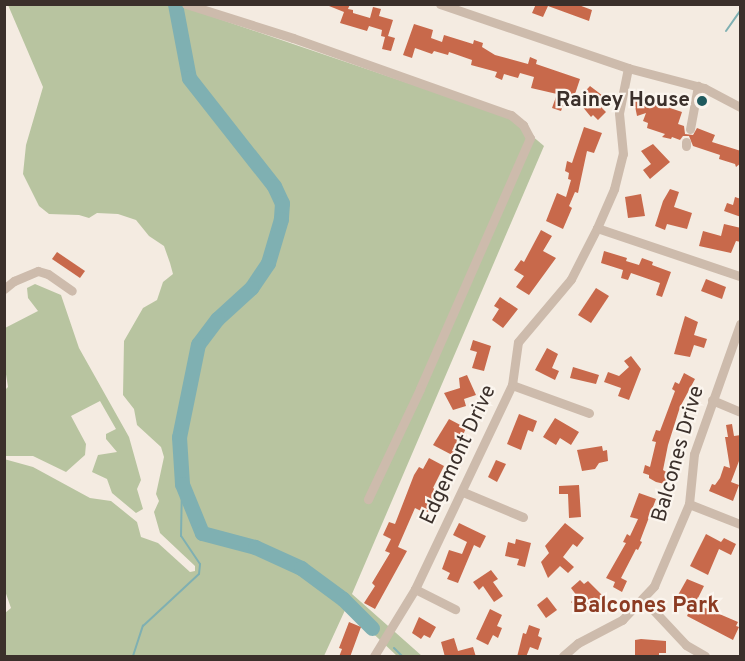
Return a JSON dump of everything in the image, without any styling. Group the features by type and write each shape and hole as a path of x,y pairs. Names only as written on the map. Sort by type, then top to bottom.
{"street":[{"path":"186,4 293,38 511,115 523,125 530,138 429,369 368,499"},
{"path":"440,4 470,9 628,68 698,86 720,94 741,107"},
{"name":"Edgemont Drive","path":"374,657 415,589 512,385 518,342 571,279 614,189 623,154 619,113 628,68"},
{"path":"690,129 698,86"},
{"path":"597,228 741,276"},
{"path":"4,289 26,274 38,271 48,274 72,291"},
{"name":"Balcones Drive","path":"563,657 578,643 622,620 654,586 689,504 694,454 741,324"},
{"path":"512,385 589,413"},
{"path":"712,400 741,412"},
{"path":"463,492 523,517"},
{"path":"689,504 741,524"},
{"path":"415,589 455,609"},
{"path":"643,599 686,645 705,657"}],"green space":[{"path":"8,5 178,5 511,118 544,146 352,594 422,656 397,656 346,608 324,656 5,656 5,613 11,608 4,588 4,459 33,467 90,498 111,501 137,522 141,537 158,543 190,572 195,571 195,566 160,533 154,512 159,501 156,494 164,457 161,447 137,425 134,409 123,395 124,341 143,308 157,300 163,282 173,274 170,263 164,246 149,236 136,220 118,214 97,213 89,218 79,215 49,214 39,206 23,174 26,145 43,87"},
{"path":"35,284 61,295 79,348 129,437 141,480 137,489 143,509 136,513 112,493 107,479 92,472 98,455 117,452 106,439 106,434 116,429 100,401 71,416 86,444 85,455 66,472 33,456 5,456 4,391 8,387 5,368 5,328 38,311 28,298 27,288"}],"building":[{"path":"324,4 350,4 348,9 353,10 353,13 370,18 373,7 381,9 379,16 393,20 388,36 395,38 391,51 382,49 385,37 381,36 382,30 369,26 367,31 340,23 344,12"},
{"path":"536,4 576,4 592,10 589,21 548,6 543,17 532,13"},
{"path":"414,24 433,30 431,38 442,42 444,35 473,44 474,40 483,43 482,47 495,55 528,64 530,57 537,60 536,64 580,79 574,97 567,95 561,111 552,108 557,94 531,88 534,77 520,73 518,78 504,74 502,80 495,77 497,72 471,65 472,60 449,52 448,55 434,51 432,54 415,48 412,58 403,55"},
{"path":"590,86 607,99 600,106 606,112 598,120 593,115 591,117 577,100"},
{"path":"642,99 643,104 658,104 682,112 678,124 684,126 685,134 693,135 697,128 715,135 712,142 741,151 741,163 736,167 735,164 719,159 720,155 693,146 689,136 683,136 680,140 672,137 671,139 662,137 665,134 647,128 648,123 643,121 646,113 637,116 634,101"},
{"path":"584,127 602,133 594,153 587,151 578,193 575,192 569,206 572,208 563,229 546,221 557,193 566,197 571,180 568,179 569,173 565,171 567,161 572,163"},
{"path":"653,144 670,162 650,179 643,170 651,164 641,151"},
{"path":"670,189 679,192 674,207 692,213 687,229 667,224 665,230 655,226 663,201"},
{"path":"641,194 645,216 628,218 625,197"},
{"path":"735,197 741,199 741,217 724,211 727,203 733,205"},
{"path":"724,224 741,228 741,242 736,241 731,253 699,246 703,231 721,236"},
{"path":"541,230 552,236 543,251 556,258 529,295 516,287 524,276 514,270 521,260 524,262"},
{"path":"604,251 627,258 626,261 639,265 642,258 653,262 652,265 671,272 662,297 656,295 660,283 631,273 628,280 621,278 623,270 601,263"},
{"path":"57,252 85,271 80,278 52,259"},
{"path":"706,279 726,287 722,299 701,291"},
{"path":"596,288 609,296 591,323 578,315"},
{"path":"500,297 518,309 503,328 492,320 499,309 494,306"},
{"path":"685,316 698,322 694,335 707,339 704,348 694,345 690,357 674,354"},
{"path":"473,340 491,346 484,371 472,368 477,352 470,350"},
{"path":"547,348 558,354 552,368 559,371 555,380 535,370"},
{"path":"631,356 641,369 629,400 618,396 621,388 604,382 608,372 619,376 629,367 624,361"},
{"path":"573,367 599,375 596,384 570,378"},
{"path":"684,373 695,379 680,407 668,445 663,470 671,475 669,485 656,482 643,473 645,465 650,467 656,442 652,441 656,430 660,431 675,391 672,389 675,382 679,384"},
{"path":"467,375 476,395 464,399 466,406 453,410 444,393 460,388 459,378"},
{"path":"519,414 537,421 533,432 528,430 521,450 507,444"},
{"path":"555,418 579,432 571,445 560,438 556,445 543,437"},
{"path":"449,419 466,428 454,456 433,445"},
{"path":"732,424 734,436 741,435 741,462 739,461 731,482 739,485 733,501 709,491 712,484 715,485 720,478 724,466 730,468 725,437 728,437 726,425"},
{"path":"602,446 603,451 607,450 608,461 599,463 595,469 582,471 577,450"},
{"path":"429,458 444,466 433,488 438,491 427,514 415,508 398,547 407,551 375,609 364,603 375,586 372,583 390,553 385,551 391,539 383,535 389,522 395,524 414,475 419,467 423,469"},
{"path":"496,460 506,464 497,482 488,477"},
{"path":"579,485 581,517 569,518 568,494 559,494 559,486"},
{"path":"639,493 656,499 640,541 642,542 621,578 627,581 622,592 613,587 615,582 606,578 626,543 623,542 627,534 630,536 638,519 630,517"},
{"path":"459,523 486,536 480,548 474,545 458,583 447,579 450,573 442,569 449,550 462,554 467,542 453,535"},
{"path":"565,523 584,538 577,547 573,544 563,557 574,567 568,573 560,566 548,578 541,562 549,553 545,546"},
{"path":"706,534 721,542 724,538 736,544 731,555 719,549 708,575 690,566"},
{"path":"516,539 531,543 525,567 517,565 519,559 505,556 508,542 515,544"},
{"path":"491,570 498,579 493,582 503,596 494,602 483,586 479,590 473,582"},
{"path":"687,579 704,586 697,600 705,603 703,607 738,622 736,626 739,627 733,640 687,616 690,609 680,604 683,598 678,595"},
{"path":"580,580 584,584 588,581 603,596 597,603 594,600 581,613 571,602 577,596 571,588"},
{"path":"547,597 557,610 546,618 537,605"},
{"path":"490,609 502,615 497,626 502,628 498,638 493,635 488,645 476,639"},
{"path":"419,617 436,627 430,638 424,635 421,639 412,633"},
{"path":"349,622 361,627 350,657 339,657 342,649 339,648"},
{"path":"529,625 540,629 538,636 542,638 538,650 530,647 526,657 517,657 523,633 526,634"},
{"path":"454,638 458,651 473,647 476,657 445,657 441,642"},
{"path":"635,640 666,641 666,653 659,653 659,657 635,657"}],"waterway":[{"path":"175,4 189,78 274,186 282,203 281,219 268,263 251,288 217,319 198,344 179,437 182,484 202,533 255,547 301,568 343,599 372,628"},
{"path":"726,31 740,11"},
{"path":"133,656 143,626 199,574 200,564 181,536 182,484"},
{"path":"394,648 402,656"}],"place":[{"name":"Rainey House","path":"702,101"}],"district":[{"name":"Balcones Park","path":"646,607"}]}
